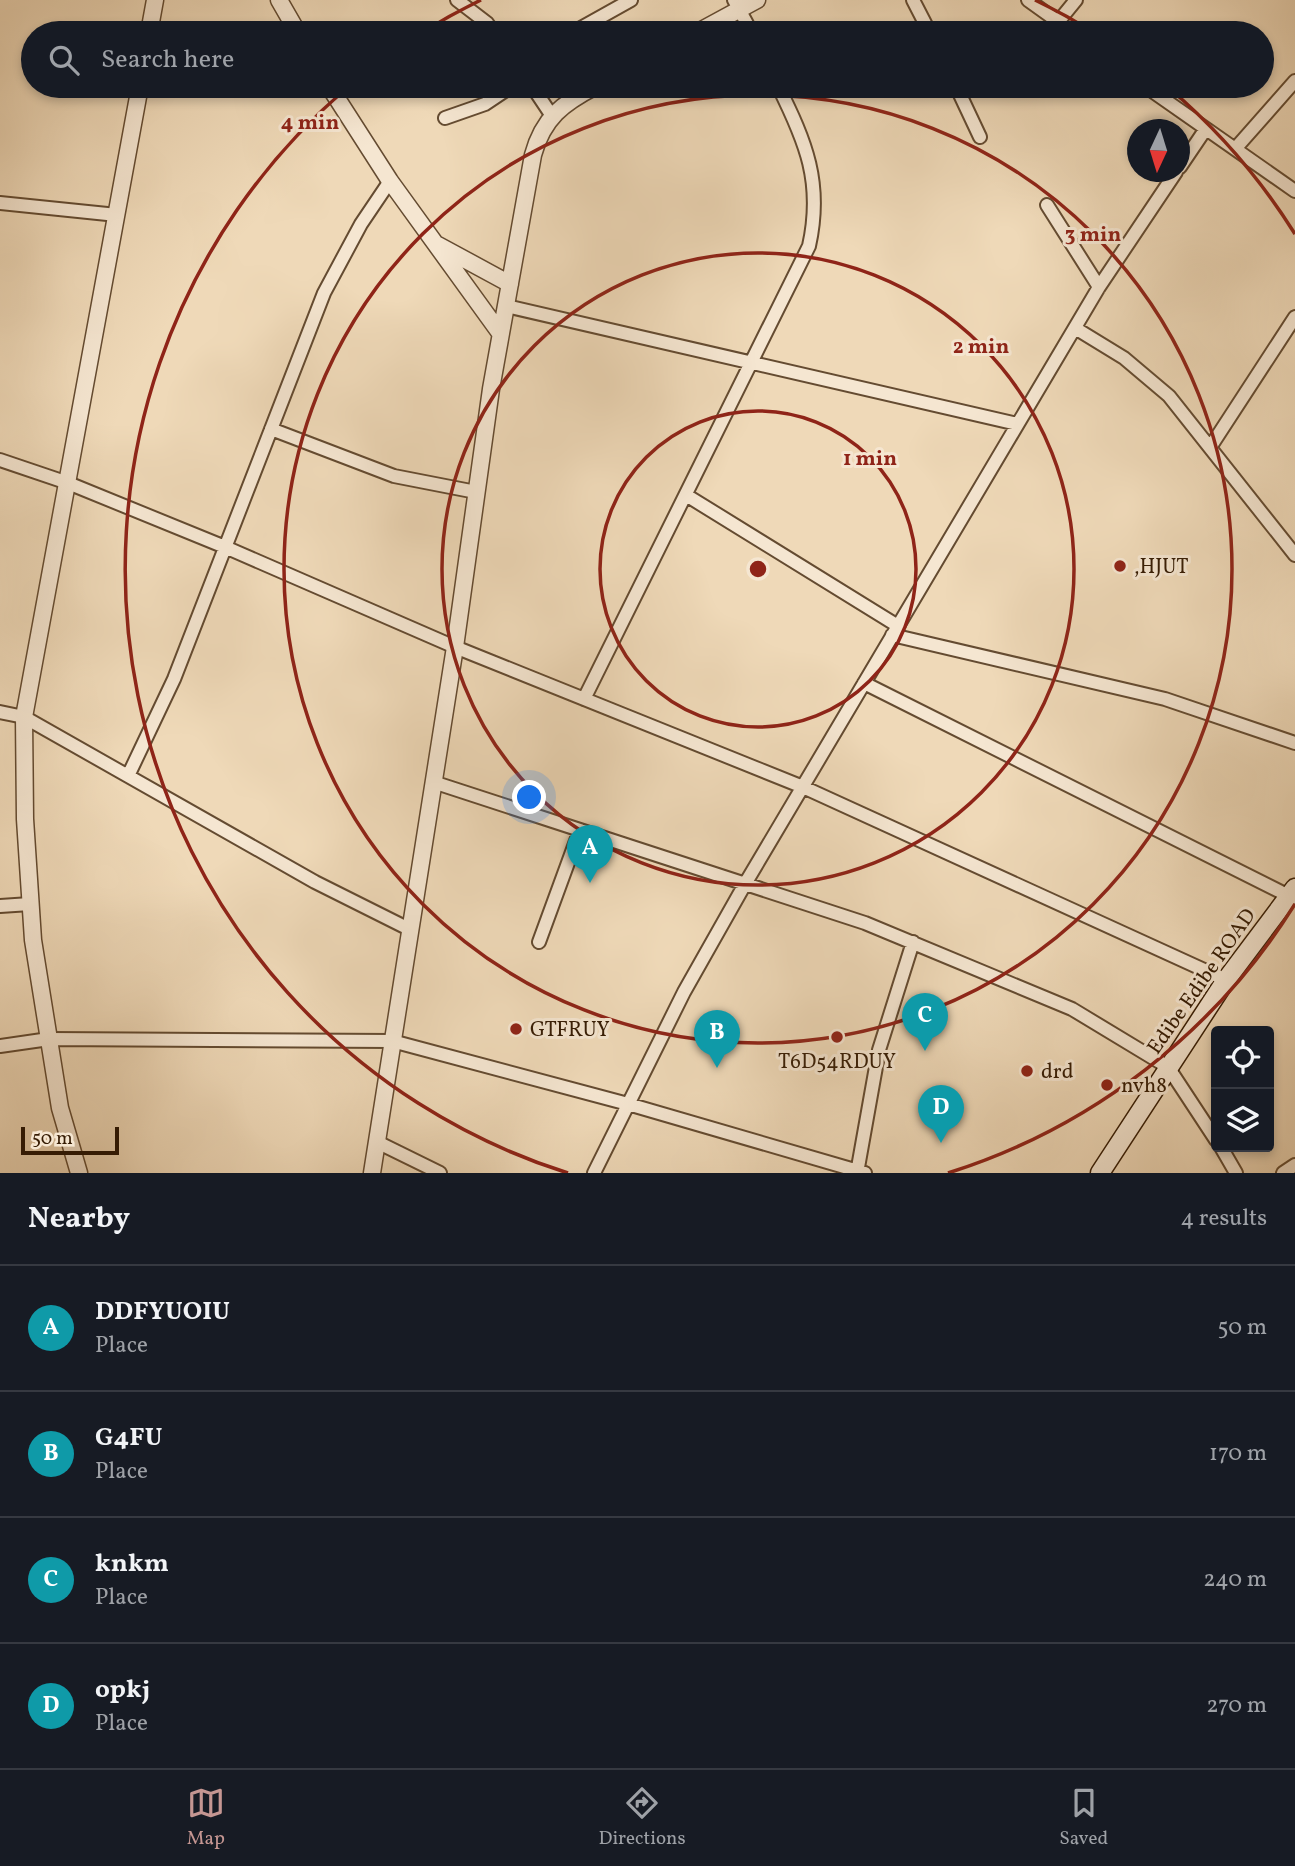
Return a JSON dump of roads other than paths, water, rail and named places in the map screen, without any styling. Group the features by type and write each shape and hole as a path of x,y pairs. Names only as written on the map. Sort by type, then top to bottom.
{"main road":[{"name":"Edibe Edibe ROAD","path":"1100,1173 1226,980 1292,892"}],"street":[{"path":"151,21 155,0"},
{"path":"279,0 291,21"},
{"path":"457,0 484,21"},
{"path":"593,21 631,0"},
{"path":"714,21 737,5 757,0"},
{"path":"913,0 924,21"},
{"path":"1028,0 1057,21"},
{"path":"1059,21 1076,0"},
{"path":"737,5 746,21"},
{"path":"1234,149 1295,81"},
{"path":"79,1173 60,1108 33,940 25,819 24,717 139,98"},
{"path":"337,98 390,181 500,333"},
{"path":"445,118 485,104 494,98"},
{"path":"540,98 552,116"},
{"path":"372,1173 455,647 500,333 533,155 538,133 552,116 578,98"},
{"path":"584,699 801,265 814,221 810,158 783,98"},
{"path":"962,98 980,137"},
{"path":"1161,98 1295,191"},
{"path":"1190,152 1205,130"},
{"path":"128,776 174,679 324,293 361,224 390,181"},
{"path":"594,1173 684,992 745,884 1074,328 1169,182"},
{"path":"0,203 117,215"},
{"path":"1047,205 1099,287"},
{"path":"438,245 510,284"},
{"path":"506,306 1017,424"},
{"path":"1211,446 1295,317"},
{"path":"1074,328 1148,377 1169,396 1295,555"},
{"path":"271,429 394,475 476,492"},
{"path":"0,460 68,483 225,547 455,647 803,787 1226,980"},
{"path":"685,495 895,630 1165,699 1295,743"},
{"path":"864,683 1292,892"},
{"path":"0,712 24,717 315,882 409,929"},
{"path":"433,782 913,942 1072,1009 1168,1067 1211,1132"},
{"path":"539,942 580,830"},
{"path":"0,906 30,904"},
{"path":"0,1046 49,1039 391,1041 628,1104 860,1172 879,1049 913,942"},
{"path":"377,1142 440,1173"},
{"path":"1224,1152 1236,1173"},
{"path":"1283,1173 1295,1165"}],"place":[{"name":",HJUT","path":"1120,566"},
{"name":"DDFYUOIU","path":"590,883"},
{"name":"GTFRUY","path":"516,1029"},
{"name":"T6D54RDUY","path":"837,1037"},
{"name":"knkm","path":"925,1051"},
{"name":"G4FU","path":"717,1068"},
{"name":"drd","path":"1027,1071"},
{"name":"nvh8","path":"1107,1085"},
{"name":"opkj","path":"941,1143"}]}
